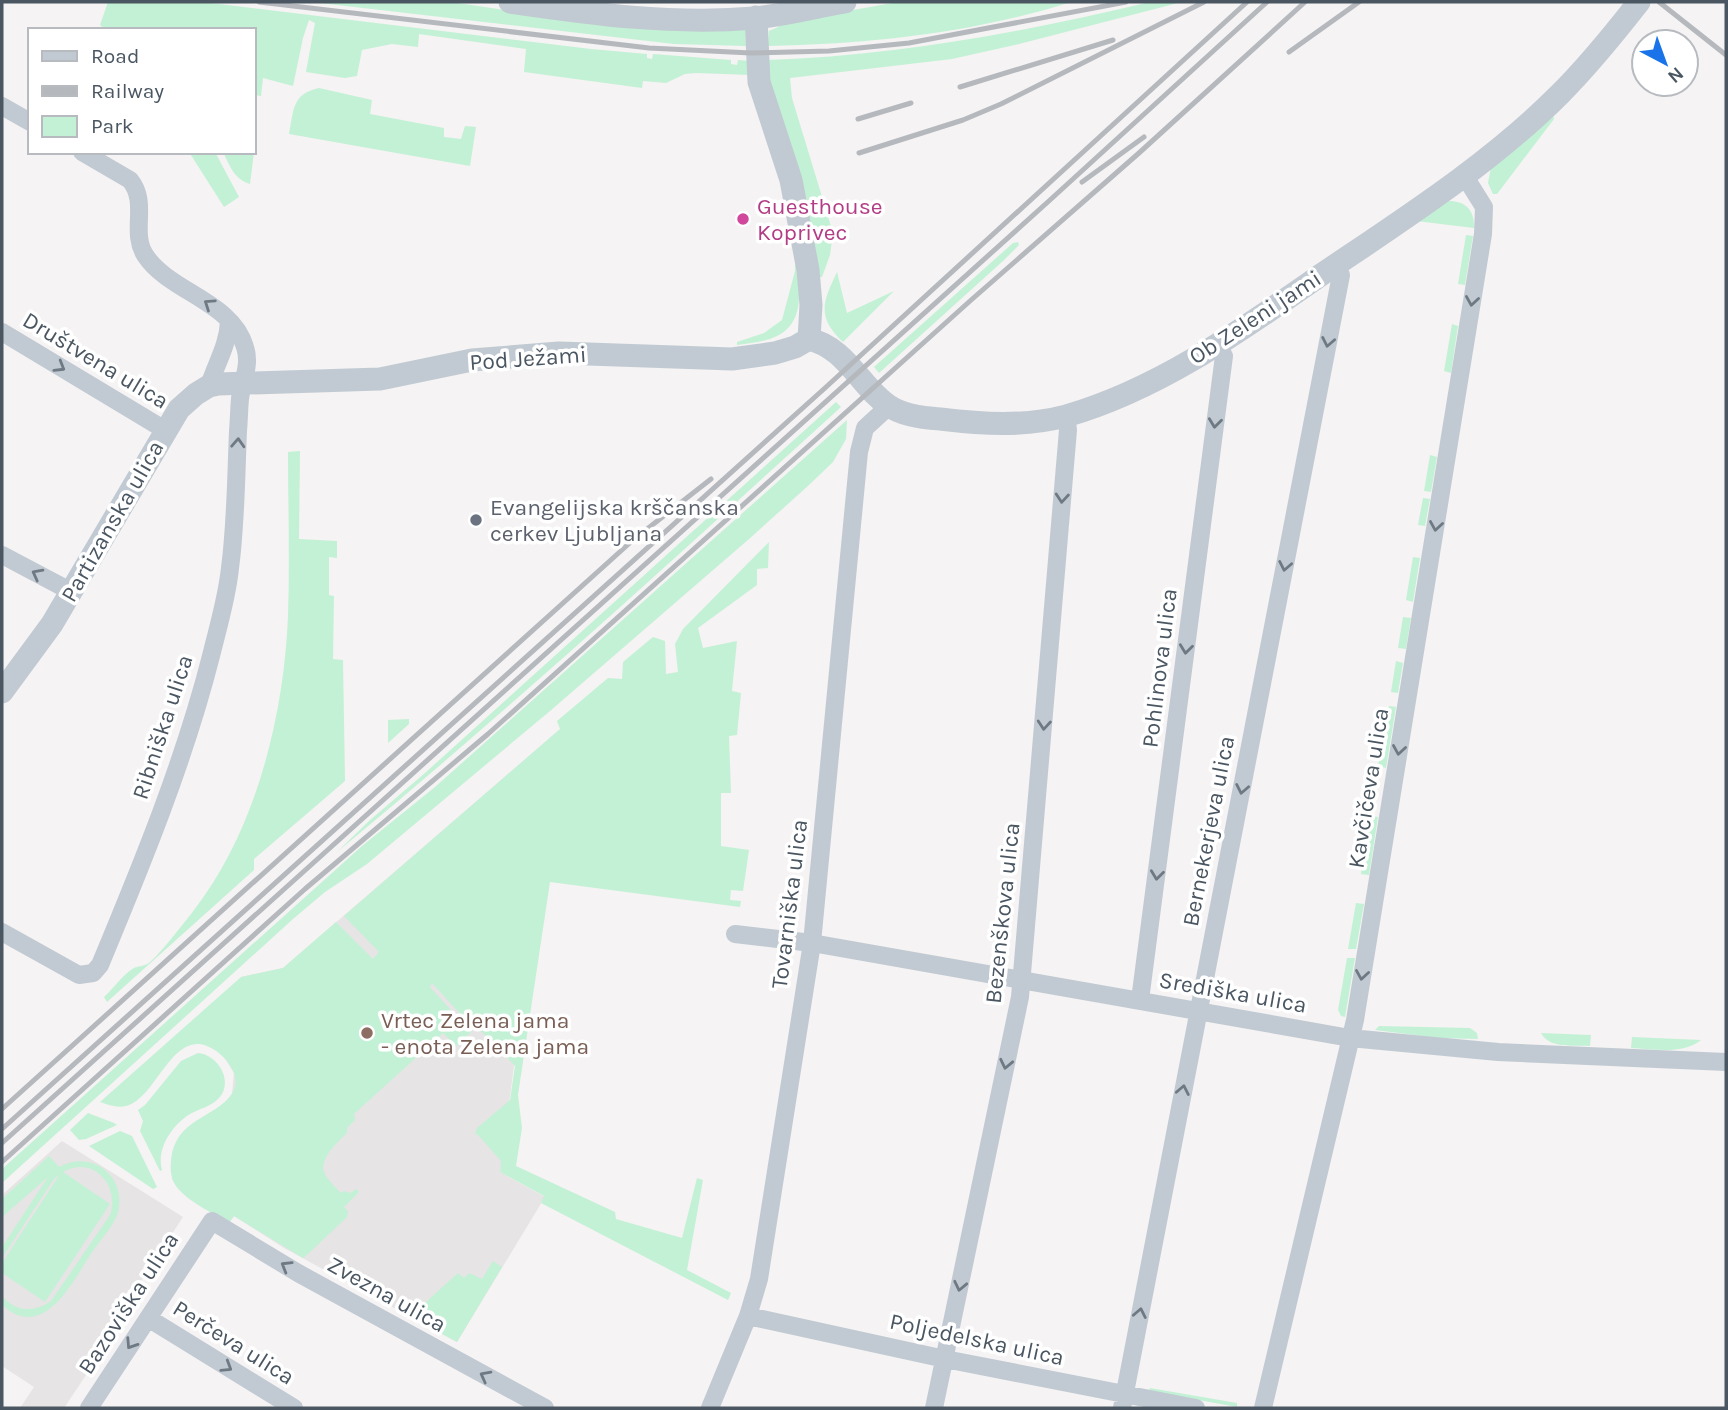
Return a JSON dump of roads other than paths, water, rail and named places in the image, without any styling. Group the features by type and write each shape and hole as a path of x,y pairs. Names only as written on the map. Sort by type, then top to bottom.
{"street":[{"path":"510,2 595,15 679,20 845,2"},
{"name":"Ob Zeleni jami","path":"809,339 831,348 889,406 936,419 993,424 1024,423 1066,416 1146,384 1221,350 1464,175 1558,96 1593,60 1639,2"},
{"path":"745,12 760,82 791,180 808,270 811,305 809,339"},
{"path":"2,106 28,121"},
{"path":"85,154 130,180 136,187 141,208 140,244 150,262 218,310 229,322 226,344 209,386 244,382"},
{"name":"Kavčičeva ulica","path":"1263,1408 1359,995 1483,234 1484,207 1464,175"},
{"name":"Bernekerjeva ulica","path":"1124,1401 1341,275 1335,266"},
{"name":"Ribniška ulica","path":"2,932 79,975 93,973 100,965 164,806 199,705 230,569 240,397 247,364 245,346 229,322"},
{"name":"Društvena ulica","path":"2,332 165,430"},
{"name":"Pod Ježami","path":"244,382 380,379 472,360 546,354 732,359 795,347 809,339"},
{"name":"Pohlinova ulica","path":"1141,992 1221,350"},
{"name":"Partizanska ulica","path":"2,694 72,592 165,430 187,401 209,386"},
{"name":"Tovarniška ulica","path":"710,1408 748,1316 759,1279 812,943 859,452 864,428 889,406"},
{"name":"Bezenškova ulica","path":"934,1408 1023,980 1066,444 1066,416"},
{"path":"2,555 72,592"},
{"name":"Središka ulica","path":"735,934 812,943 1023,980 1141,992 1199,1010 1350,1038 1498,1052 1726,1062"},
{"name":"Zvezna ulica","path":"209,1225 212,1221 298,1273 545,1408"},
{"name":"Bazoviška ulica","path":"89,1408 209,1225"},
{"name":"Poljedelska ulica","path":"748,1316 1124,1401 1196,1408"},
{"name":"Perčeva ulica","path":"148,1318 294,1408"}],"railway":[{"path":"259,2 649,48 751,53 829,51 909,43 1126,2"},
{"path":"859,153 963,120 1001,104 1204,2"},
{"path":"2,1129 825,388 1247,2"},
{"path":"2,1143 1267,2"},
{"path":"2,1162 305,889 488,734 1305,2"},
{"path":"1289,52 1359,2"},
{"path":"1659,2 1726,55"},
{"path":"960,87 1113,40"},
{"path":"858,119 911,103"},
{"path":"1082,182 1144,137"},
{"path":"2,1109 633,540 711,479"}],"place":[{"name":"Guesthouse Koprivec","path":"743,219"},
{"name":"Evangelijska krščanska cerkev Ljubljana","path":"476,520"},
{"name":"Vrtec Zelena jama - enota Zelena jama","path":"367,1033"}]}
